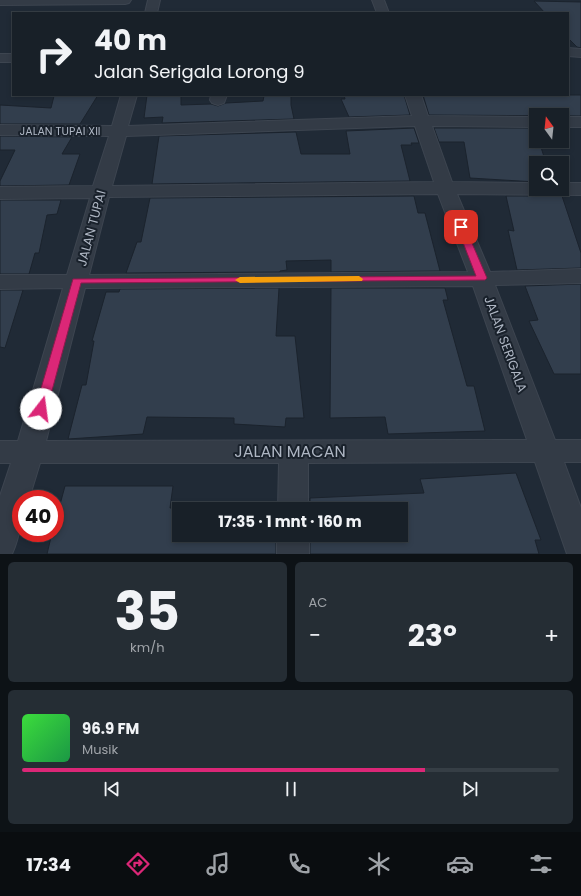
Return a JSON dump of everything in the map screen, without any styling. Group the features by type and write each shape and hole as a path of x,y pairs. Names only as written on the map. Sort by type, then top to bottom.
{"street":[{"path":"0,1 125,0"},
{"path":"151,12 154,0"},
{"path":"378,0 383,12"},
{"path":"569,52 581,54"},
{"path":"0,58 12,58"},
{"name":"JALAN TUPAI","path":"0,545 29,451 129,96"},
{"name":"JALAN SERIGALA","path":"413,96 445,188 482,278 581,549"},
{"name":"JALAN TUPAI XII","path":"0,130 119,131 422,121 529,122"},
{"path":"569,122 581,122"},
{"path":"0,193 445,188 581,189"},
{"path":"0,282 581,276"},
{"path":"293,502 294,451"},
{"name":"JALAN MACAN","path":"0,452 581,451"},
{"path":"293,542 293,554"}],"building":[{"path":"534,1 581,2 581,48 577,47 569,39 569,12 544,12"},
{"path":"581,95 581,116 569,116 569,108 529,108 529,116 429,115 423,96"},
{"path":"54,96 97,96 80,124 0,124 0,105 51,108"},
{"path":"147,96 181,96 181,105 211,104 218,106 226,103 263,101 264,96 291,96 294,119 162,123 163,117 144,118"},
{"path":"344,96 404,96 410,115 349,117 341,99 345,99"},
{"path":"414,128 419,143 411,143 412,145 401,145 410,181 152,184 159,136 296,132 301,154 350,154 346,131"},
{"path":"434,128 529,128 529,148 541,148 544,156 529,156 529,182 470,178 464,142 439,142"},
{"path":"0,136 72,137 62,154 80,154 69,185 0,186 0,181 15,150 0,150"},
{"path":"414,196 418,213 425,213 440,271 331,272 331,260 286,261 287,270 280,272 126,273 137,242 141,242 150,198"},
{"path":"506,196 562,196 581,253 581,268 517,270 508,230 514,231"},
{"path":"0,200 61,200 57,214 47,215 39,253 35,253 29,274 0,274"},
{"path":"581,284 581,374 554,374 529,321 538,320 525,286"},
{"path":"279,288 276,336 295,336 304,418 286,418 285,427 234,424 234,418 147,417 143,434 68,439 82,385 86,385 94,341 92,341 106,292 119,292 120,289"},
{"path":"331,288 445,288 448,300 443,300 467,386 474,386 485,431 388,434 385,417 330,418"},
{"path":"0,290 23,290 5,348 0,347"},
{"path":"516,473 541,540 535,540 539,554 310,554 310,542 408,542 408,502 310,502 310,498 424,493 420,479"},
{"path":"65,486 173,486 170,508 172,508 172,542 276,542 276,554 47,554 50,542 64,542"}],"slow traffic":[{"path":"240,280 359,279"}],"route":[{"path":"41,409 77,281 482,278 461,227"}]}
